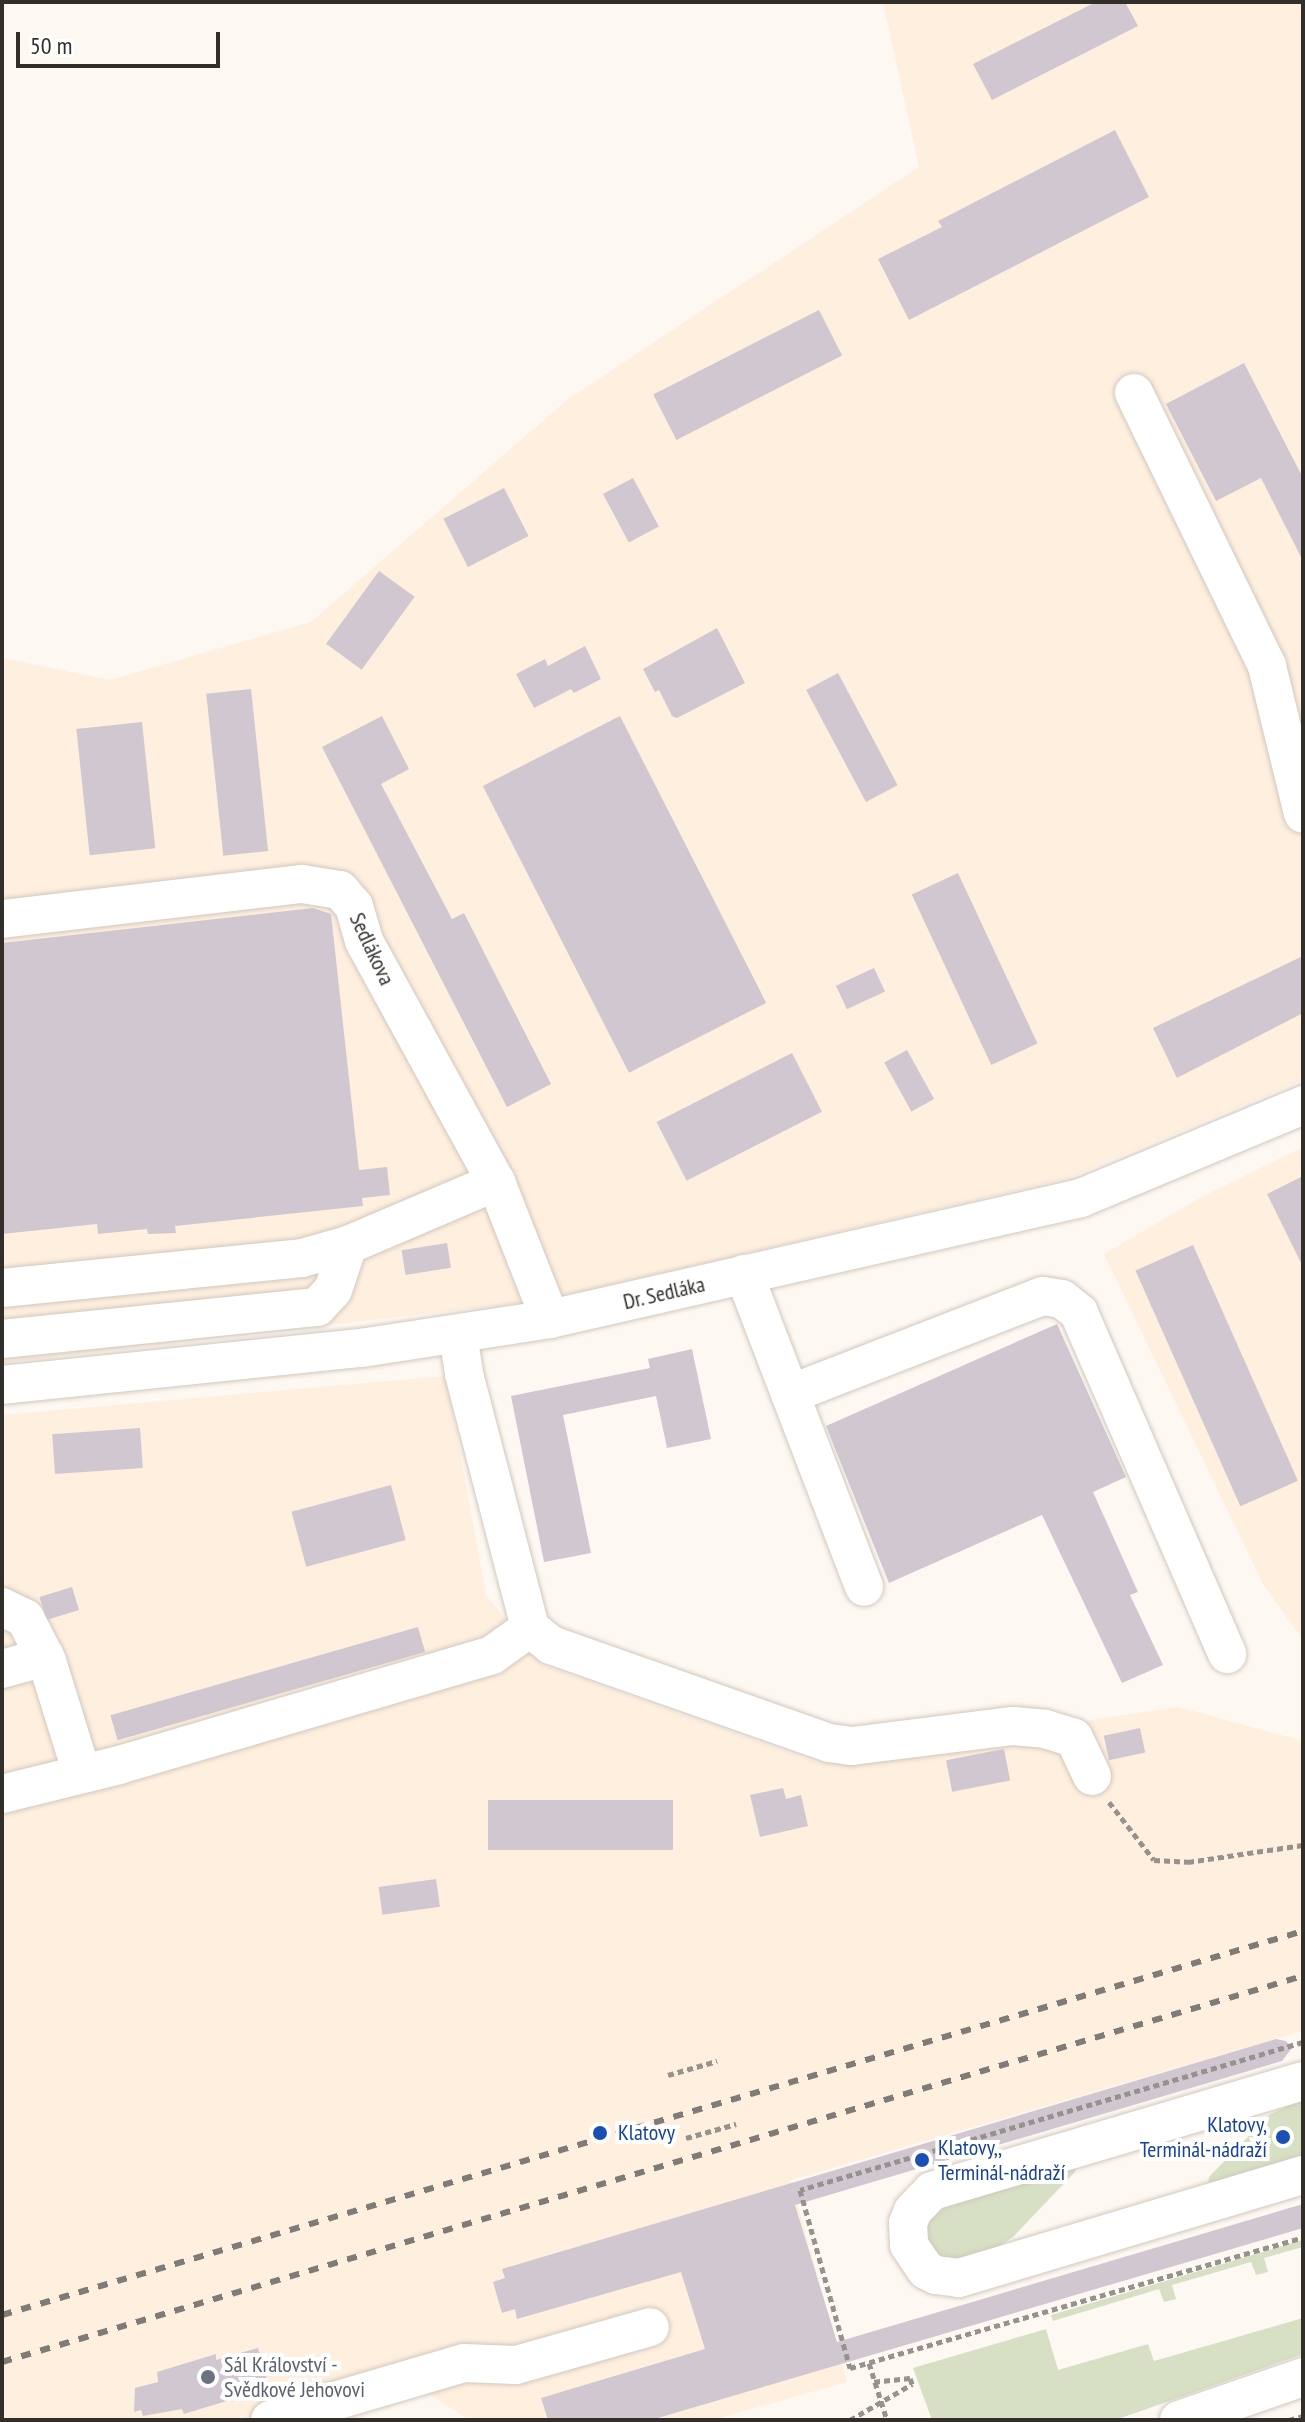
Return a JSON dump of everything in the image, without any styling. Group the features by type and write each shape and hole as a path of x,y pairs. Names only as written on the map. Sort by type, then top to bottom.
{"street":[{"path":"1134,393 1267,666 1303,814"},
{"name":"Sedlákova","path":"2,919 302,884 340,890 354,906 364,941 496,1182 550,1319"},
{"name":"Dr. Sedláka","path":"2,1385 458,1335 550,1319 1081,1198 1303,1105"},
{"path":"2,1288 302,1258 348,1245 496,1182"},
{"path":"2,1339 317,1307 333,1290 348,1245"},
{"path":"744,1274 864,1587"},
{"path":"790,1394 1043,1296 1062,1299 1079,1313 1227,1654"},
{"path":"458,1335 464,1374 530,1628 551,1645 830,1743 852,1746 1013,1726 1045,1729 1074,1738 1092,1776"},
{"path":"2,1607 25,1618 45,1657 82,1774"},
{"path":"5,1799 492,1655 530,1628"},
{"path":"2,1669 45,1657"},
{"path":"1303,2081 932,2191 919,2201 907,2233 917,2261 936,2275 959,2278 1303,2175"},
{"path":"270,2420 464,2363 516,2365 650,2327"},
{"path":"1179,2420 1303,2377"}],"path":[{"path":"1092,1776 1120,1819 1154,1860 1188,1862 1303,1845"},
{"path":"1303,2042 800,2190 850,2368 1303,2237"},
{"path":"668,2075 717,2061"},
{"path":"686,2138 736,2124"},
{"path":"869,2363 887,2420"},
{"path":"850,2420 912,2384 910,2378 874,2382"},
{"path":"1289,2420 1303,2416"},
{"path":"908,2420 924,2420"}],"shaded area":[{"path":"883,2 1303,2 1303,1080 1068,1178 545,1300 2,1363 2,658 110,680 311,622 567,400 919,167"},
{"path":"1303,1147 1303,1640 1263,1584 1104,1254 1200,1198"},
{"path":"446,1376 486,1595 542,1665 816,1762 1178,1707 1303,1741 1303,2031 791,2180 847,2382 712,2420 469,2420 403,2377 260,2420 2,2420 2,1415"}],"green space":[{"path":"1303,2098 1303,2161 1208,2184 1209,2177 1269,2115"},
{"path":"1075,2167 1075,2172 1013,2237 987,2254 950,2264 921,2247 930,2210"},
{"path":"1303,2240 1303,2247 1264,2258 1268,2272 1256,2275 1251,2262 1172,2285 1176,2299 1164,2302 1159,2289 1053,2321 1051,2315"},
{"path":"1303,2318 1303,2354 1115,2420 932,2420 913,2368 1046,2329 1058,2370 1148,2344 1154,2361"}],"building":[{"path":"1096,2 1125,2 1138,26 992,100 973,64"},
{"path":"1115,130 1149,197 909,320 878,259 942,227 938,221"},
{"path":"819,310 842,355 676,440 653,394"},
{"path":"1244,363 1303,478 1303,561 1261,478 1216,501 1166,404"},
{"path":"633,478 659,527 629,543 603,494"},
{"path":"504,488 529,536 468,567 443,519"},
{"path":"379,571 415,597 362,670 326,644"},
{"path":"717,628 745,683 677,718 672,716 659,690 655,692 643,669"},
{"path":"585,646 601,679 574,693 571,689 534,708 516,674 545,659 548,666"},
{"path":"838,673 898,785 866,802 806,690"},
{"path":"251,689 268,851 223,856 206,694"},
{"path":"382,716 409,769 381,784 452,919 464,913 551,1084 507,1107 322,747"},
{"path":"620,716 766,1003 629,1073 483,786"},
{"path":"142,722 155,848 90,855 76,729"},
{"path":"958,873 1037,1043 991,1065 912,895"},
{"path":"313,908 331,914 359,1170 387,1167 390,1195 362,1198 363,1206 175,1226 176,1233 148,1234 147,1229 98,1234 97,1224 2,1234 2,943"},
{"path":"1303,956 1303,1013 1177,1078 1153,1028"},
{"path":"874,968 885,992 847,1009 836,986"},
{"path":"907,1050 934,1099 911,1112 884,1063"},
{"path":"792,1053 822,1112 687,1181 657,1122"},
{"path":"1303,1176 1303,1267 1267,1194"},
{"path":"447,1243 451,1268 405,1275 402,1250"},
{"path":"1193,1245 1298,1481 1240,1506 1135,1271"},
{"path":"1057,1324 1126,1477 1093,1492 1138,1592 1130,1595 1163,1665 1122,1683 1042,1515 889,1583 826,1426"},
{"path":"692,1349 711,1439 667,1448 656,1396 563,1415 591,1553 544,1562 511,1396 650,1368 648,1359"},
{"path":"140,1428 143,1468 55,1474 52,1434"},
{"path":"391,1485 406,1540 306,1567 292,1512"},
{"path":"72,1587 79,1610 47,1620 39,1597"},
{"path":"418,1627 425,1652 118,1740 110,1715"},
{"path":"1140,1728 1145,1752 1109,1760 1104,1736"},
{"path":"1004,1749 1010,1780 952,1792 946,1760"},
{"path":"783,1788 786,1799 801,1795 808,1826 760,1837 750,1795"},
{"path":"488,1800 673,1800 673,1850 488,1850"},
{"path":"436,1879 440,1907 382,1915 379,1887"},
{"path":"1276,2039 1286,2041 1292,2048 1282,2061 795,2205 837,2342 1303,2204 1303,2228 651,2420 548,2420 541,2398 705,2349 681,2272 517,2319 515,2309 502,2313 493,2282 505,2278 502,2269"},
{"path":"258,2348 268,2383 232,2394 233,2399 184,2414 182,2409 143,2416 141,2410 134,2412 135,2388 158,2382 157,2372 216,2354 216,2360"}],"railway":[{"path":"2,2315 1303,1931"},
{"path":"2,2362 1303,1976"}],"place":[{"name":"Klatovy","path":"600,2133"},
{"name":"Klatovy, Terminál-nádraží","path":"1283,2137"},
{"name":"Klatovy,, Terminál-nádraží","path":"922,2160"},
{"name":"Sál Království - Svědkové Jehovovi","path":"208,2377"}]}
